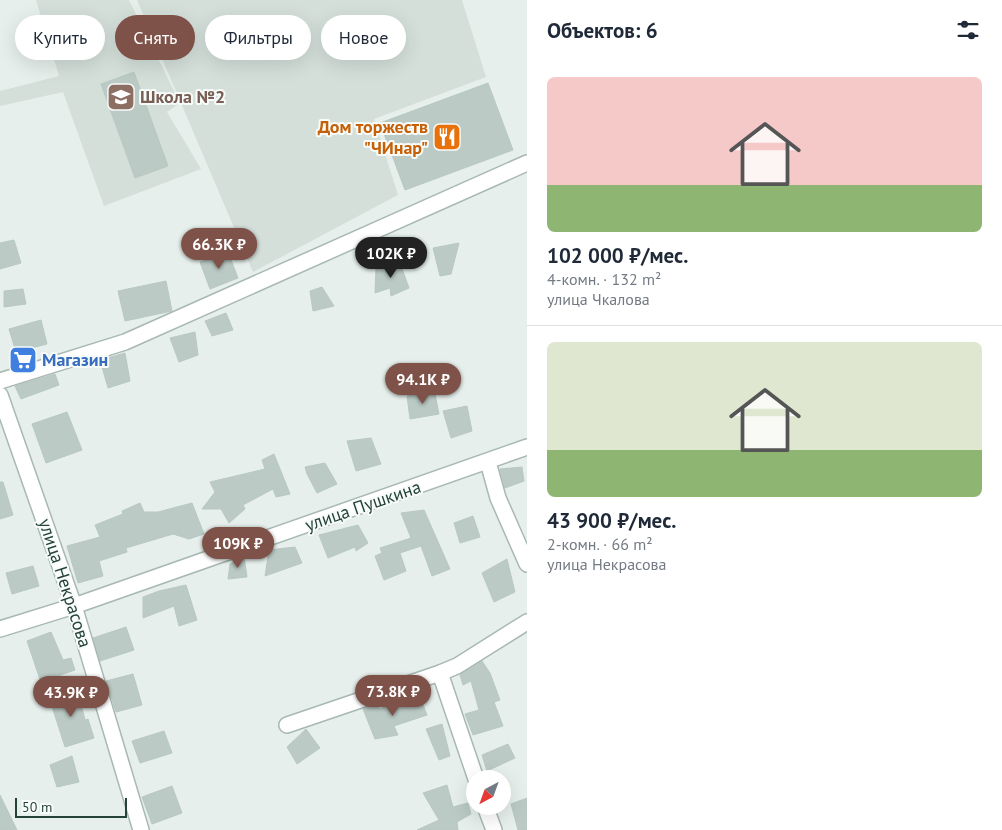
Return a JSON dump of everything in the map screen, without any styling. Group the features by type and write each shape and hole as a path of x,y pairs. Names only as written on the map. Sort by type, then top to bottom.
{"street":[{"path":"0,381 125,342 527,163"},
{"name":"улица Некрасова","path":"0,395 74,606 141,830"},
{"name":"улица Пушкина","path":"0,629 74,606 527,447"},
{"path":"488,462 498,498 527,564"},
{"path":"287,725 457,666 527,622"},
{"path":"440,673 473,770"},
{"path":"489,815 494,830"}],"shaded area":[{"name":"Школа №2","path":"36,0 129,0 136,15 115,15 115,60 159,60 180,103 167,112 201,169 104,206 63,92 0,106 0,91 59,76 54,60 105,60 105,15 41,15"},
{"path":"137,0 462,0 486,77 374,119 398,195 253,272 163,60 195,60 195,15 143,15"}],"building":[{"path":"134,72 168,166 135,178 101,84"},
{"name":"Дом торжеств \"ЧИнар\"","path":"488,83 513,150 405,190 380,123"},
{"path":"14,240 21,263 0,269 0,243"},
{"path":"459,243 451,274 440,276 433,248"},
{"path":"228,252 238,278 210,289 200,262"},
{"path":"400,263 409,288 391,296 390,288 375,293 376,268"},
{"path":"166,281 172,311 125,321 118,291"},
{"path":"322,287 334,306 313,311 310,291"},
{"path":"23,289 26,304 4,307 4,291"},
{"path":"226,313 233,330 212,336 205,321"},
{"path":"41,320 47,344 16,352 9,329"},
{"path":"195,332 198,355 179,362 170,338"},
{"path":"125,353 130,381 108,388 100,360"},
{"path":"55,374 59,385 21,399 15,386"},
{"path":"434,389 439,414 410,419 407,396"},
{"path":"467,406 472,431 451,438 443,411"},
{"path":"67,412 82,450 46,463 32,424"},
{"path":"371,438 381,464 356,471 347,441"},
{"path":"274,454 290,494 276,497 273,489 243,505 245,509 229,523 221,509 202,509 215,492 210,482 265,469 262,460"},
{"path":"325,463 337,484 317,493 305,467"},
{"path":"522,467 524,481 505,488 500,469"},
{"path":"0,482 3,482 13,515 0,519"},
{"path":"140,503 144,512 158,512 192,503 204,534 189,539 173,534 126,548 127,552 99,561 103,576 78,583 67,546 100,537 95,525 123,514 122,511"},
{"path":"424,510 450,569 432,576 421,546 400,553 406,571 384,580 375,556 382,553 380,548 411,538 401,513"},
{"path":"473,516 480,537 460,543 454,523"},
{"path":"358,525 368,543 356,551 355,547 328,558 319,535"},
{"path":"295,547 302,563 265,576 269,550"},
{"path":"244,556 247,577 228,579 230,564"},
{"path":"507,559 515,592 494,602 482,573"},
{"path":"33,566 39,586 12,594 6,573"},
{"path":"186,585 197,620 179,626 174,606 143,618 143,597"},
{"path":"126,627 134,650 100,661 93,638"},
{"path":"51,632 63,660 71,658 75,670 52,678 57,693 46,697 27,641"},
{"path":"482,661 490,673 500,700 494,702 503,726 473,735 465,714 479,710 471,681 463,685 460,675"},
{"path":"133,674 142,705 116,712 106,681"},
{"path":"77,689 85,720 88,719 94,738 65,747 49,697"},
{"path":"420,697 427,715 394,726 398,735 375,739 363,709 378,704 379,709"},
{"path":"442,724 450,756 439,760 426,729"},
{"path":"306,729 320,748 297,764 287,747"},
{"path":"164,731 172,753 140,763 132,741"},
{"path":"508,744 515,758 487,770 482,755"},
{"path":"72,756 79,782 57,787 50,765"},
{"path":"447,785 453,807 466,804 466,815 469,815 457,822 458,830 417,830 439,820 423,793"},
{"path":"172,786 182,813 152,824 142,797"},
{"path":"0,795 17,830 0,830"},
{"path":"527,798 527,830 518,830 511,804"}],"place":[{"name":"Школа №2","path":"121,97"},
{"name":"Дом торжеств \"ЧИнар\"","path":"447,137"},
{"name":"Магазин","path":"23,360"}]}
